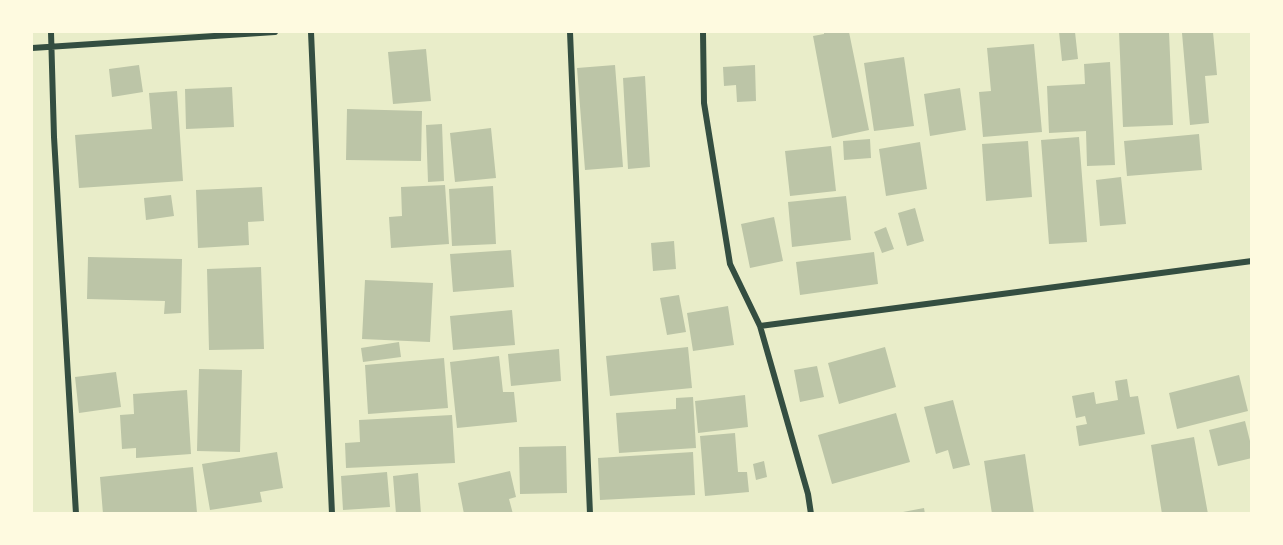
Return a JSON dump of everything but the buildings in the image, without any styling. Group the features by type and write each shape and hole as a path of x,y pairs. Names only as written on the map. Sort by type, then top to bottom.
{"street":[{"path":"51,32 54,137 76,513"},
{"path":"32,48 275,32"},
{"path":"311,32 332,513"},
{"path":"570,32 590,513"},
{"path":"703,32 704,103 730,264 760,326 808,494 811,513"},
{"path":"760,326 1251,261"}]}
